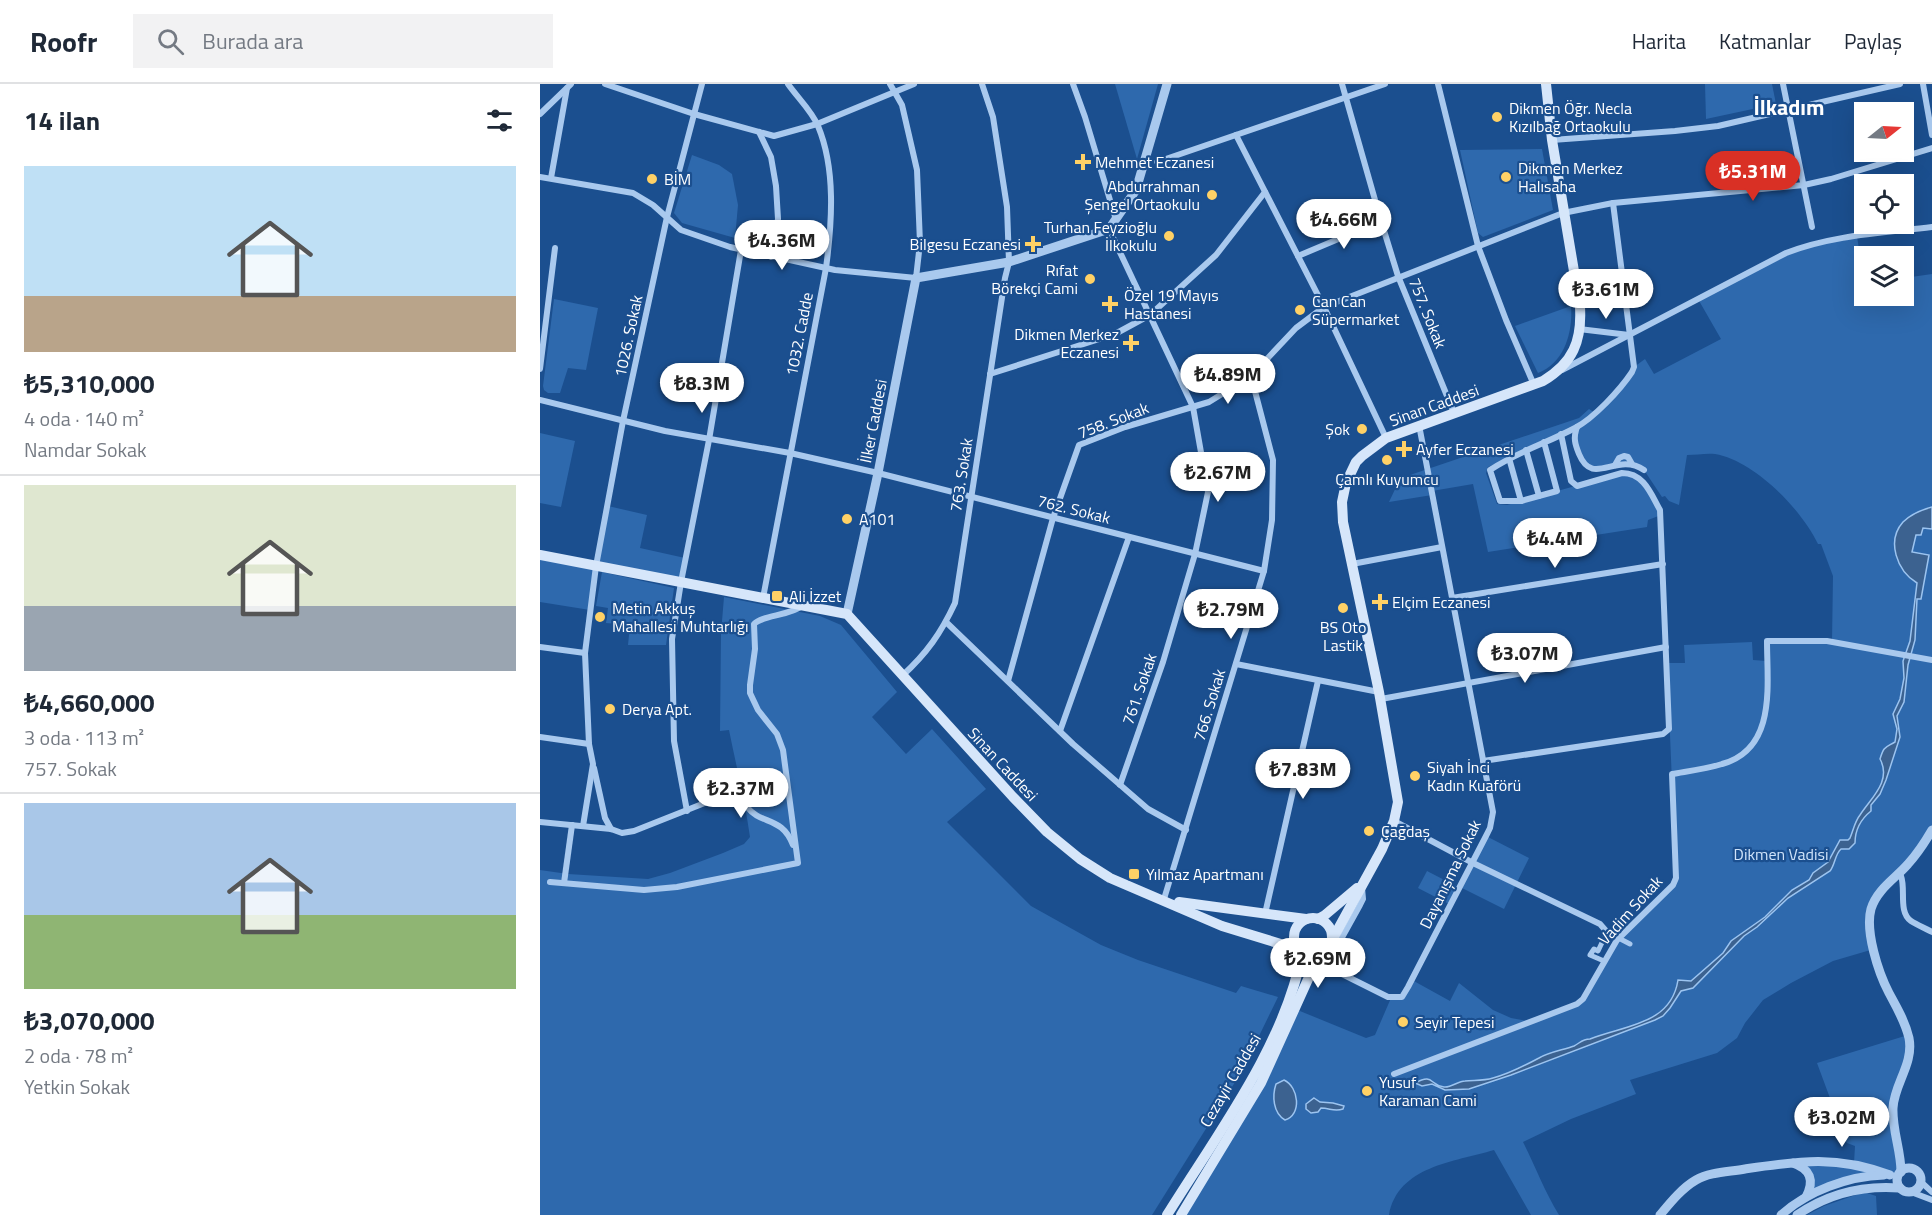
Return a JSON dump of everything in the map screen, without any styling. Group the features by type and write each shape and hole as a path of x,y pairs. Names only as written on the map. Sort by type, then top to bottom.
{"main road":[{"name":"Sinan Caddesi","path":"1331,942 1382,849 1394,821 1398,802 1380,696 1343,522 1343,492 1356,462 1386,438 1419,424 1534,385 1559,372 1575,350 1581,319 1552,140 1546,84"},
{"path":"540,555 847,614"},
{"name":"Sinan Caddesi","path":"847,614 1013,797 1047,832 1080,859 1110,878 1164,899 1222,926 1300,951"},
{"name":"Sinan Caddesi","path":"1318,919 1362,884"},
{"name":"Sinan Caddesi","path":"1164,899 1306,919"},
{"path":"1306,919 1318,919 1328,926 1331,942 1328,948 1319,955 1313,956 1300,951 1295,943 1294,932 1297,926 1306,919"},
{"name":"Cezayir Caddesi","path":"1181,1215 1260,1083 1290,1011 1300,951"},
{"name":"Cezayir Caddesi","path":"1167,1215 1253,1078 1319,955"}],"street":[{"path":"605,84 694,114 774,136 817,124 914,84"},
{"name":"1026. Sokak","path":"611,829 605,818 589,744 585,653 596,566 623,421 667,217 702,84"},
{"name":"1032. Cadde","path":"764,598 830,237 826,156 817,124 788,84"},
{"path":"890,84 902,105 917,170 920,243 916,278"},
{"name":"763. Sokak","path":"902,676 920,660 946,622 955,603 1009,262 1007,207 993,117 982,84"},
{"path":"1073,84 1116,220"},
{"path":"540,177 633,193 653,205 681,230 741,250 826,268 916,278 1009,262 1109,229 1136,190 1167,84"},
{"name":"757. Sokak","path":"1342,84 1398,276 1454,413"},
{"path":"1157,162 1385,84"},
{"path":"1437,84 1478,246 1534,385"},
{"path":"1783,84 1812,227"},
{"path":"1552,140 1718,126 1900,84"},
{"path":"1923,84 1932,135"},
{"path":"540,114 569,86"},
{"path":"551,178 569,86"},
{"path":"759,132 771,157 776,186 778,219 771,256"},
{"path":"1236,135 1324,307 1386,438"},
{"name":"758. Sokak","path":"1008,681 1053,518 1079,445 1125,427 1209,402 1251,376 1296,328 1324,307 1563,213 1613,203 1804,185 1932,148"},
{"path":"990,374 1115,334 1150,315 1216,255 1265,192"},
{"path":"1544,442 1557,491 1521,501 1500,501 1490,470 1509,458 1561,434 1577,427 1594,414 1634,367 1613,203"},
{"path":"1298,256 1381,221"},
{"path":"1559,372 1786,253 1804,246 1839,238 1932,227"},
{"name":"761. Sokak","path":"1109,229 1193,407 1208,492 1195,554 1163,662 1120,785"},
{"path":"540,369 555,248"},
{"path":"687,811 674,741 672,639 741,250"},
{"name":"İlker Caddesi","path":"847,614 878,473 916,278"},
{"path":"540,312 547,309"},
{"path":"1579,329 1630,336"},
{"name":"766. Sokak","path":"1164,899 1264,571 1272,520 1273,460 1251,376"},
{"name":"762. Sokak","path":"540,400 709,440 790,453 878,473 1264,571"},
{"name":"Dayanışma Sokak","path":"1362,884 1363,895 1360,905 1329,961 1330,966 1388,997 1402,997 1473,863 1493,812 1419,424"},
{"path":"1577,427 1574,442 1584,465 1588,468 1596,470 1615,465 1619,458 1624,456 1628,457 1632,464 1644,470"},
{"path":"1484,761 1663,734 1669,729 1660,510 1640,478 1629,473 1577,486 1571,481 1561,434"},
{"path":"1526,450 1539,496"},
{"path":"1509,458 1521,501"},
{"path":"1060,731 1129,537"},
{"path":"1352,564 1442,547"},
{"path":"1452,598 1663,564"},
{"path":"550,882 644,890 798,863 783,750 777,734 758,710 750,685 755,649 754,624 762,619 794,612 804,605"},
{"path":"946,622 1120,785 1148,809 1186,830"},
{"name":"Vadim Sokak","path":"1394,1074 1577,1004 1583,999 1617,940 1668,892 1676,878 1672,774 1724,764 1750,747 1759,735 1767,710 1767,641 1827,641 1932,660"},
{"path":"540,647 585,653"},
{"path":"1236,664 1380,696 1666,647"},
{"path":"1265,915 1318,681"},
{"path":"540,737 589,744"},
{"path":"583,826 593,764"},
{"path":"540,822 622,832 634,831 740,789 745,805 752,812 782,827 796,851"},
{"path":"1394,821 1473,863 1600,924 1607,932 1630,944"},
{"path":"564,883 572,825"},
{"path":"1932,830 1916,854 1877,897 1872,908 1870,924 1883,980 1904,1021 1910,1043 1907,1066 1894,1099 1893,1120 1896,1133 1920,1181 1932,1192"},
{"path":"1897,874 1901,876 1903,909 1906,916 1932,932"},
{"path":"1604,961 1590,955 1593,949 1598,951 1607,932"},
{"path":"1896,1133 1896,1174 1900,1188"},
{"path":"1660,1215 1685,1188 1703,1177 1809,1161 1850,1163 1896,1174"},
{"path":"1790,1163 1801,1166 1808,1171 1811,1177 1812,1184 1806,1197"},
{"path":"1781,1215 1806,1197 1846,1182 1896,1174 1908,1169 1915,1170"},
{"path":"1911,1192 1917,1188 1920,1181"},
{"path":"1797,1215 1825,1199 1858,1188 1880,1186 1900,1188 1932,1200"}],"green space":[{"path":"1115,84 1158,84 1137,159"},
{"path":"1705,84 1772,84 1776,104 1706,119"},
{"name":"Dikmen Merkez Halısaha","path":"1542,149 1553,210 1483,237 1478,233 1460,150"},
{"path":"692,155 719,165 732,174 738,205 735,238 682,223 674,213"},
{"name":"Dikmen Vadisi","path":"1857,236 1858,246 1854,246 1854,306 1914,306 1914,277 1932,274 1932,830 1874,902 1874,949 1833,961 1763,1000 1745,1023 1737,1038 1717,1053 1630,1080 1636,1094 1571,1119 1523,1142 1559,1215 1531,1215 1494,1150 1446,1163 1416,1176 1394,1199 1389,1215 1181,1215 1295,1009 1366,1038 1375,1035 1391,998 1402,997 1412,980 1450,1001 1459,983 1493,1010 1511,1018 1528,1021 1577,1004 1609,952 1676,878 1667,663 1685,663 1684,645 1752,642 1753,660 1767,661 1767,641 1832,642 1833,576 1821,544 1818,544 1800,516 1775,488 1746,466 1730,458 1715,454 1687,455 1679,505 1669,501 1665,496 1662,497 1644,470 1636,465 1595,470 1580,457 1576,428 1488,467 1486,473 1497,504 1507,505 1622,473 1640,478 1661,515 1648,520 1647,527 1488,552 1473,484 1432,491 1432,495 1389,502 1398,483 1407,476 1579,418 1589,409 1595,413 1629,376 1634,367 1645,359 1654,374 1721,339 1698,299 1786,253"},
{"path":"554,299 598,308 586,370 568,368 560,393 548,393 543,386"},
{"path":"1571,306 1569,336 1561,354 1555,362 1538,373 1515,326"},
{"path":"540,433 575,441 561,507 540,503"},
{"path":"608,506 647,515 640,548 685,558 681,582 596,566"},
{"path":"540,555 596,566 590,610 540,602"},
{"path":"602,572 674,588 666,645 628,645 630,625 606,623 608,608 596,606"},
{"path":"724,597 820,616 841,625 897,692 872,717 906,754 932,729 986,789 947,822 1031,906 1101,945 1138,960 1236,993 1241,986 1278,997 1242,1071 1152,1215 540,1215 540,870 648,879 723,853 744,844 750,837 729,730 720,731 721,633"},
{"path":"1486,836 1529,858 1504,909 1460,887"},
{"path":"1427,871 1460,888 1451,905 1418,888"},
{"path":"1908,1035 1910,1043 1894,1099 1899,1175 1879,1175 1810,1190 1801,1166 1854,1163 1855,1146 1847,1143 1840,1134 1837,1117 1817,1063"},
{"path":"1864,1192 1876,1196 1877,1215 1807,1215 1824,1206"}],"shaded area":[{"path":"1932,507 1932,529 1923,528 1921,535 1916,535 1912,552 1929,555 1921,599 1917,599 1915,640 1908,665 1904,702 1897,716 1900,737 1886,780 1880,794 1871,805 1871,811 1859,825 1855,843 1849,849 1839,851 1830,871 1788,898 1744,936 1693,988 1681,991 1663,1016 1469,1089 1445,1090 1432,1084 1422,1086 1415,1083 1429,1079 1439,1086 1447,1087 1462,1081 1486,1080 1547,1054 1631,1026 1656,1015 1674,995 1678,980 1691,981 1723,953 1731,941 1765,917 1792,890 1809,880 1813,873 1828,862 1840,840 1850,838 1858,817 1879,789 1883,775 1880,759 1885,748 1895,742 1897,729 1893,714 1900,699 1904,678 1903,661 1910,641 1917,583 1910,578 1899,563 1895,538 1906,519"},
{"path":"1284,1080 1293,1088 1296,1101 1294,1113 1285,1120 1278,1113 1274,1099 1276,1084"},
{"path":"1314,1098 1320,1102 1344,1106 1340,1110 1321,1108 1318,1112 1311,1113 1306,1109 1306,1104"}],"place":[{"name":"Dikmen Öğr. Necla Kızılbağ Ortaokulu","path":"1497,117"},
{"name":"Mehmet Eczanesi","path":"1083,162"},
{"name":"Dikmen Merkez Halısaha","path":"1506,177"},
{"name":"BİM","path":"652,179"},
{"name":"Abdurrahman Şengel Ortaokulu","path":"1212,195"},
{"name":"Turhan Feyzioğlu İlkokulu","path":"1169,236"},
{"name":"Bilgesu Eczanesi","path":"1033,244"},
{"name":"Rıfat Börekçi Cami","path":"1090,279"},
{"name":"Özel 19 Mayıs Hastanesi","path":"1110,304"},
{"name":"Can Can Süpermarket","path":"1300,310"},
{"name":"Dikmen Merkez Eczanesi","path":"1131,343"},
{"name":"Şok","path":"1362,429"},
{"name":"Ayfer Eczanesi","path":"1404,449"},
{"name":"Çamlı Kuyumcu","path":"1387,460"},
{"name":"A101","path":"847,519"},
{"name":"Ali İzzet","path":"777,596"},
{"name":"Elçim Eczanesi","path":"1380,602"},
{"name":"BS Oto Lastik","path":"1343,608"},
{"name":"Metin Akkuş Mahallesi Muhtarlığı","path":"600,617"},
{"name":"Derya Apt.","path":"610,709"},
{"name":"Siyah İnci Kadın Kuaförü","path":"1415,776"},
{"name":"Çağdaş","path":"1369,831"},
{"name":"Yılmaz Apartmanı","path":"1134,874"},
{"name":"Seyir Tepesi","path":"1403,1022"},
{"name":"Yusuf Karaman Cami","path":"1367,1091"}],"district":[{"name":"İlkadım","path":"1789,107"}]}
